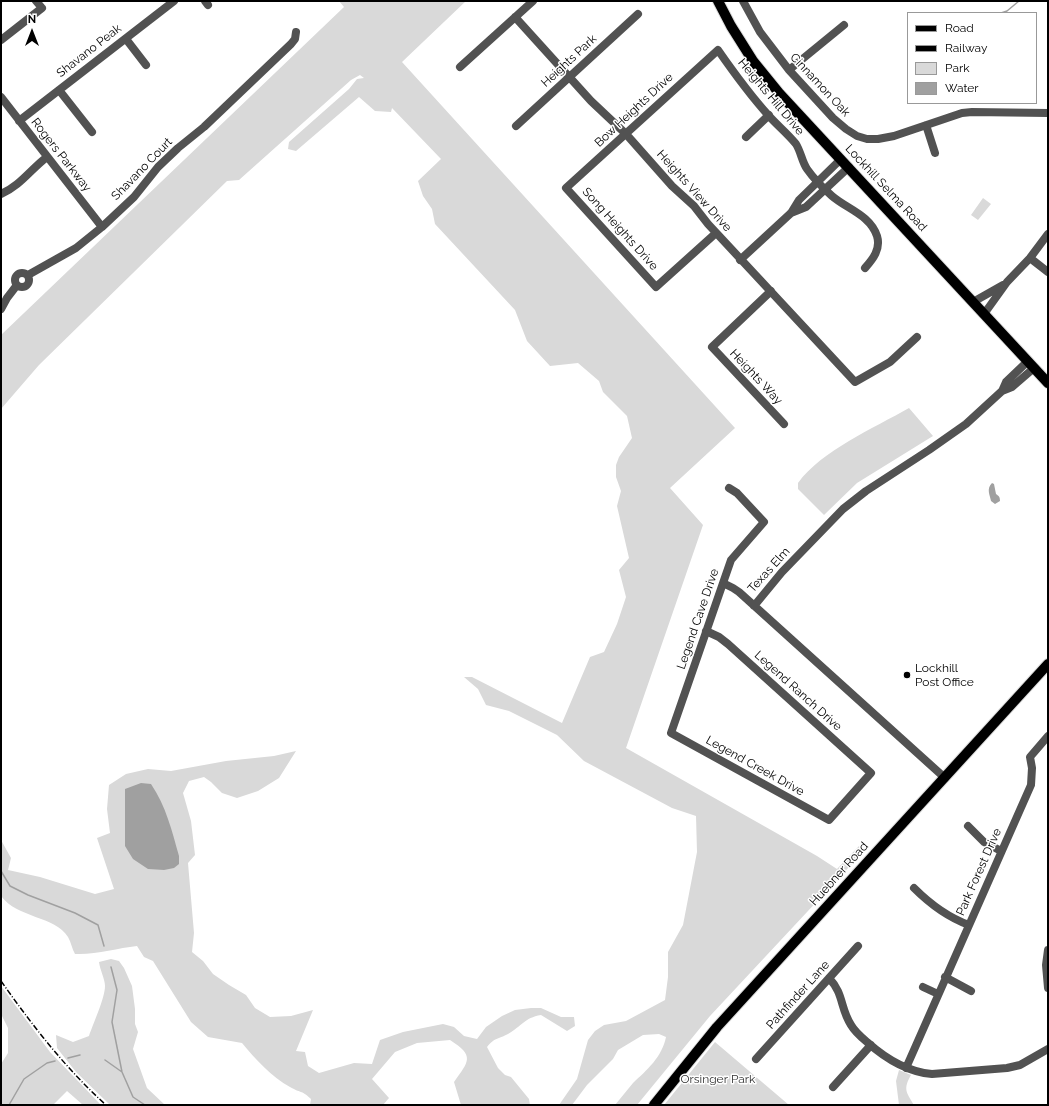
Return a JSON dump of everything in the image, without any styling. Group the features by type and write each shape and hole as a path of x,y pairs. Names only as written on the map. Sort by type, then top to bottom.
{"main road":[{"name":"Lockhill Selma Road","path":"718,1 731,26 753,61 779,93 1048,383"},
{"name":"Huebner Road","path":"654,1105 717,1027 1048,664"}],"street":[{"path":"1,40 42,8 36,1"},
{"name":"Shavano Peak","path":"19,121 174,1"},
{"path":"460,67 532,1"},
{"name":"Cinnamon Oak","path":"743,1 760,32 789,70 833,118 846,130 857,136 867,139 878,139 894,136 962,113 1048,113"},
{"name":"Heights Park","path":"516,126 638,14"},
{"name":"Heights View Drive","path":"515,17 569,77 626,134 672,186 694,206 740,260 855,382 890,362 917,337"},
{"path":"789,70 844,25"},
{"name":"Shavano Court","path":"1,309 17,285 22,287 27,285 29,280 28,275 76,248 102,227 134,197 158,167 178,148 204,127 291,44 296,32"},
{"path":"126,38 146,65"},
{"name":"Heights Hill Drive","path":"718,50 744,87 796,144 807,168 818,181 841,204 865,220 877,236 877,252 865,268"},
{"name":"Bow Heights Drive","path":"566,188 718,50"},
{"path":"60,90 92,132"},
{"name":"Rogers Parkway","path":"1,97 102,227"},
{"path":"746,137 769,116"},
{"path":"926,125 935,153"},
{"path":"1,194 18,184 35,166 47,157"},
{"path":"740,260 791,213 799,200 841,159"},
{"path":"791,213 806,207 849,167"},
{"name":"Song Heights Drive","path":"566,188 656,287 716,233"},
{"path":"984,314 1007,282 1030,258 1048,234"},
{"path":"1030,258 1048,272"},
{"path":"973,302 1007,282"},
{"name":"Heights Way","path":"771,292 712,347 784,424"},
{"name":"Texas Elm","path":"945,778 754,606 782,572 843,509 866,491 966,424 1002,391 1012,387 1031,365"},
{"name":"Legend Cave Drive","path":"671,733 731,560 764,522 737,493 729,488"},
{"path":"723,584 733,588 754,606"},
{"name":"Legend Ranch Drive","path":"706,631 719,637 728,644 871,773 829,820"},
{"name":"Legend Creek Drive","path":"671,733 829,820"},
{"name":"Park Forest Drive","path":"906,1068 1031,785 1032,768 1030,756 1048,736"},
{"path":"968,826 984,842 1001,851"},
{"path":"914,888 939,910 953,919 969,926"},
{"name":"Pathfinder Lane","path":"756,1060 858,946"},
{"path":"1048,950 1046,965 1048,988"},
{"path":"945,977 972,991"},
{"path":"829,978 838,989 847,1016 856,1032 889,1060 906,1068 932,1074 1007,1068 1020,1065 1048,1049"},
{"path":"923,987 938,994"},
{"path":"833,1087 871,1046"}],"green space":[{"path":"339,1 466,1 402,62 735,428 670,488 703,525 626,748 817,856 837,869 859,846 863,852 710,1016 637,1105 615,1105 633,1083 649,1068 661,1051 666,1037 659,1034 643,1035 618,1050 613,1059 587,1085 572,1105 559,1105 577,1079 588,1040 595,1031 604,1025 626,1021 665,1000 668,977 668,952 683,925 697,852 696,816 672,808 584,761 557,735 509,711 486,705 478,689 464,677 472,677 562,723 590,657 604,652 617,624 626,597 619,570 629,558 617,506 621,491 616,477 616,465 619,457 632,438 627,416 603,392 599,381 578,363 550,366 527,341 515,310 435,224 432,209 423,196 418,181 441,159 392,108 391,112 375,111 359,97 296,151 288,149 289,142 349,89 357,79 364,78 360,75 351,80 239,180 227,181 39,365 1,409 1,335 344,7"},
{"path":"983,198 991,204 978,220 971,215"},
{"path":"909,408 933,436 857,483 824,515 798,489 798,483 808,471 834,450"},
{"path":"296,751 279,778 258,791 237,798 222,793 204,777 189,781 183,793 191,821 195,855 188,863 194,933 192,952 203,961 213,974 246,995 255,1008 270,1017 291,1016 313,1010 296,1051 305,1052 308,1066 319,1073 354,1063 372,1064 380,1040 403,1032 443,1024 454,1027 464,1036 477,1039 486,1027 502,1016 515,1010 541,1008 561,1017 574,1017 575,1026 567,1031 541,1015 535,1016 508,1034 495,1040 487,1047 498,1068 505,1075 511,1077 529,1099 530,1105 461,1105 454,1082 466,1064 467,1059 463,1050 450,1040 417,1043 395,1052 372,1079 389,1098 383,1105 310,1105 311,1099 308,1096 290,1087 270,1073 242,1043 208,1037 191,1022 153,961 144,957 137,946 75,954 68,937 62,930 54,925 16,909 1,896 1,840 11,858 8,870 40,877 95,894 114,889 97,838 110,833 107,809 109,785 126,774 148,769 171,771 226,761 274,756"},
{"path":"111,959 119,961 124,968 132,986 135,1024 138,1032 133,1049 147,1088 165,1105 110,1105 76,1072 57,1048 56,1035 73,1042 89,1036 101,1004 105,986 99,962"},
{"path":"1,986 50,1052 101,1105 83,1105 67,1091 53,1105 1,1105 1,1064 8,1053 8,1028 1,1014"},
{"name":"Orsinger Park","path":"715,1042 789,1105 664,1105"},
{"path":"899,1070 911,1075 906,1090 914,1105 899,1105 896,1081"}],"water":[{"path":"992,483 994,484 996,494 1000,498 1000,501 995,504 991,501 989,492 990,485"},
{"path":"141,783 151,784 165,810 179,856 179,864 174,868 164,870 148,869 133,859 125,846 125,789"}],"waterway":[{"path":"1004,12 1019,1"},
{"path":"1,871 10,886 28,895 75,913 98,925 104,946"},
{"path":"111,967 117,990 112,1022 122,1072 133,1097 145,1105"},
{"path":"68,1058 80,1055"},
{"path":"105,1060 122,1072"},
{"path":"9,1105 24,1079 47,1063 55,1061"}],"railway":[{"path":"1,981 63,1062 106,1105"}],"place":[{"name":"Lockhill Post Office","path":"907,675"}]}
